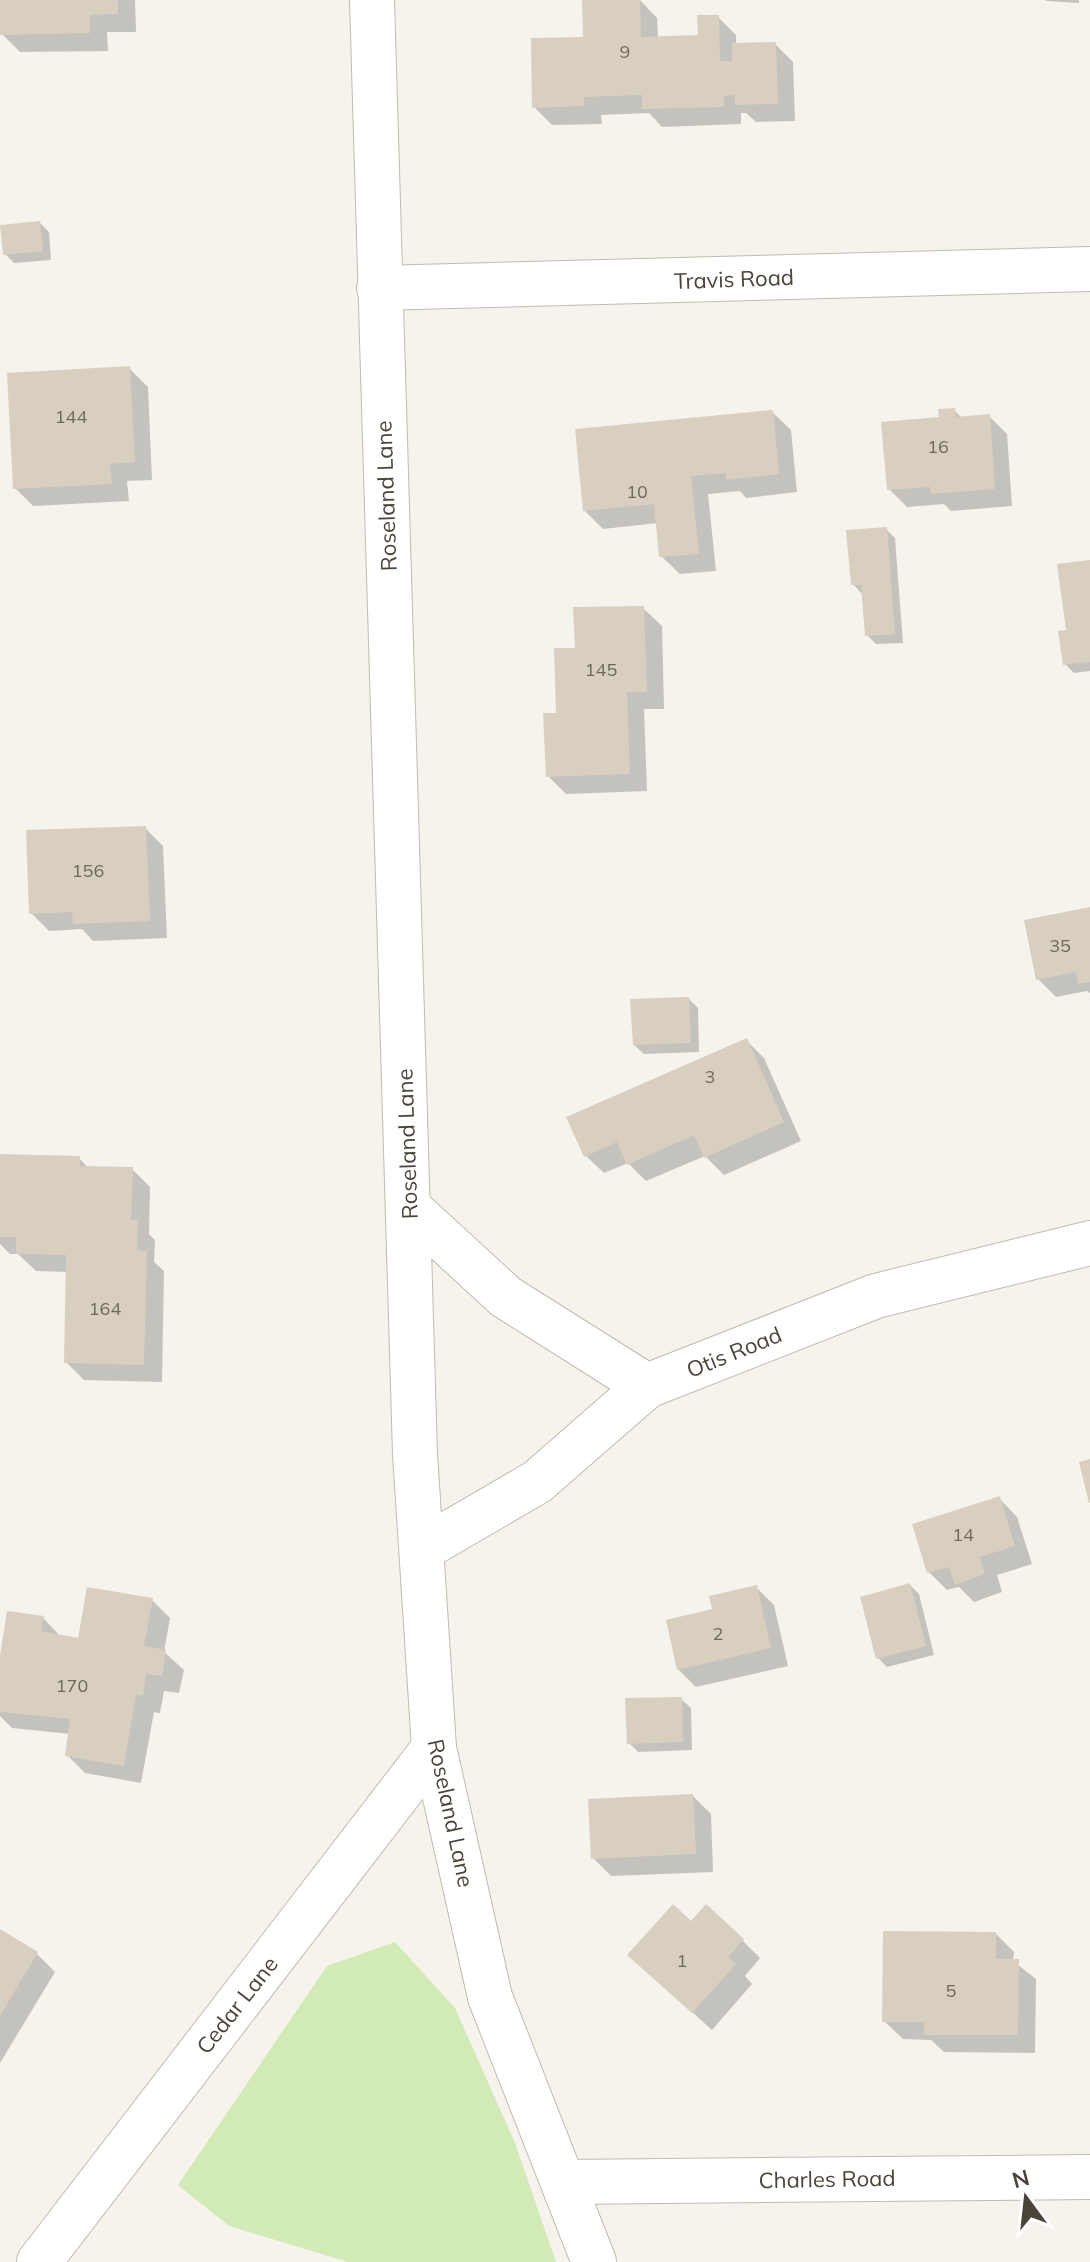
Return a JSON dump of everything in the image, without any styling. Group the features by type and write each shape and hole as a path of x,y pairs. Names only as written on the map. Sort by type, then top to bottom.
{"street":[{"name":"Roseland Lane","path":"372,0 415,1454 434,1748 490,1997 594,2262"},
{"name":"Travis Road","path":"379,288 1090,269"},
{"path":"409,1208 506,1297 647,1386"},
{"name":"Otis Road","path":"422,1549 537,1482 647,1386 876,1296 1090,1243"},
{"name":"Cedar Lane","path":"39,2262 434,1748"},
{"name":"Charles Road","path":"564,2182 1090,2177"}],"green space":[{"path":"395,1942 455,2008 515,2143 556,2262 348,2262 229,2226 178,2185 327,1966"}],"building":[{"path":"0,0 118,0 118,14 90,15 90,33 0,35"},
{"path":"582,0 640,0 641,37 698,35 697,15 719,15 720,61 732,61 732,43 776,42 778,104 735,105 735,95 724,96 724,107 642,109 642,95 584,97 584,106 532,108 531,38 583,37"},
{"path":"40,221 43,251 3,255 0,225"},
{"path":"130,366 135,462 110,464 112,484 13,489 7,373"},
{"path":"955,408 956,417 990,414 995,489 931,494 930,487 887,490 881,422 939,417 938,409"},
{"path":"773,410 779,474 726,480 726,473 691,476 699,554 659,557 654,504 583,511 575,429"},
{"path":"887,527 895,634 865,636 861,585 851,585 846,530"},
{"path":"1090,560 1090,662 1063,665 1058,631 1066,630 1057,564"},
{"path":"644,606 647,692 627,692 630,774 546,777 543,713 556,713 554,648 575,648 573,607"},
{"path":"146,826 150,921 73,924 72,912 29,914 26,830"},
{"path":"1090,907 1090,982 1078,984 1075,972 1036,980 1024,920"},
{"path":"689,997 691,1043 633,1045 630,999"},
{"path":"747,1038 784,1122 704,1158 694,1135 627,1165 617,1142 584,1157 566,1117"},
{"path":"0,1154 80,1156 80,1166 133,1167 131,1220 138,1220 137,1250 147,1251 144,1365 64,1363 66,1255 16,1254 16,1237 0,1237"},
{"path":"1090,1459 1090,1503 1089,1503 1079,1462"},
{"path":"1000,1496 1015,1546 980,1557 985,1574 955,1585 949,1567 927,1573 912,1524"},
{"path":"910,1583 926,1646 876,1659 860,1597"},
{"path":"757,1585 771,1648 677,1670 666,1620 712,1609 709,1596"},
{"path":"87,1587 153,1598 144,1646 166,1650 162,1676 146,1674 143,1696 136,1695 124,1766 65,1756 70,1719 0,1712 0,1656 7,1611 44,1616 41,1631 78,1638"},
{"path":"682,1697 683,1742 627,1744 625,1698"},
{"path":"693,1794 696,1854 591,1859 588,1799"},
{"path":"673,1904 691,1921 706,1904 744,1939 728,1957 736,1964 692,2013 627,1955"},
{"path":"0,1929 38,1952 0,2016"},
{"path":"883,1931 996,1932 996,1959 1019,1959 1018,2035 924,2035 924,2022 882,2022"}]}
